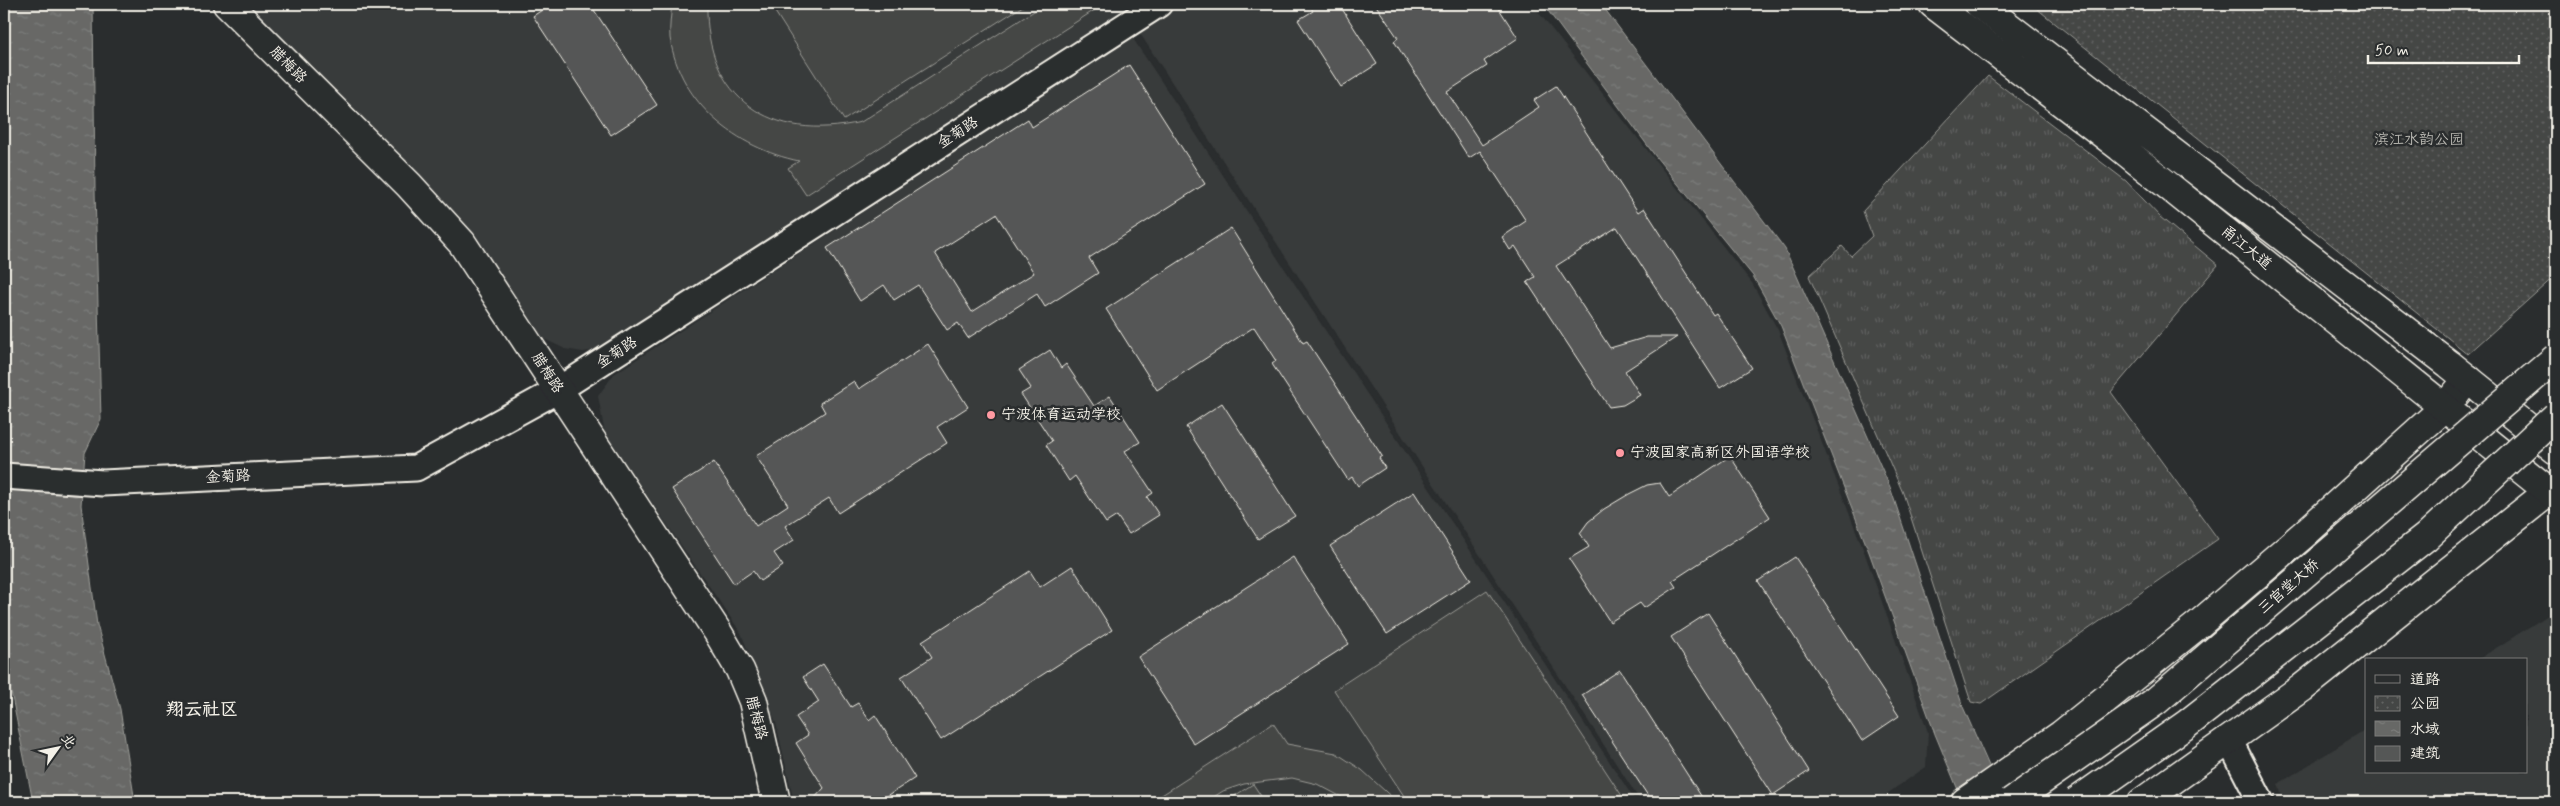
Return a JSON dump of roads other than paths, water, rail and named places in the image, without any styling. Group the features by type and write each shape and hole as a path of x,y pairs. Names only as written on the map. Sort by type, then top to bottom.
{"main road":[{"name":"腊梅路","path":"227,4 409,185 462,243 717,631 740,670 753,701 776,802"},
{"name":"甬江大道","path":"1933,4 2120,147 2554,492"},
{"name":"甬江大道","path":"1980,4 2468,379 2556,450"},
{"name":"三官堂大桥","path":"2011,802 2156,701 2556,358"},
{"path":"1965,802 2061,735 2199,624 2303,535 2445,406 2468,379"},
{"path":"2076,802 2187,724 2426,537 2556,416"},
{"path":"2142,802 2302,688 2554,492"}],"street":[{"name":"金菊路","path":"4,476 103,483 416,468 558,390 1159,4"},
{"path":"2229,740 2260,802"}],"water":[{"path":"4,4 93,4 95,191 101,419 85,453 81,505 97,625 120,709 135,802 33,802 4,657 4,413 8,383"},
{"path":"1543,4 1601,4 1785,249 1890,487 1963,707 2005,802 1963,802 1935,734 1869,552 1781,326 1753,276 1656,157"}],"place":[{"name":"宁波体育运动学校","path":"991,415"},
{"name":"宁波国家高新区外国语学校","path":"1620,453"}],"district":[{"name":"翔云社区","path":"202,710"}],"park label":[{"name":"滨江水韵公园","path":"2419,140"}]}
